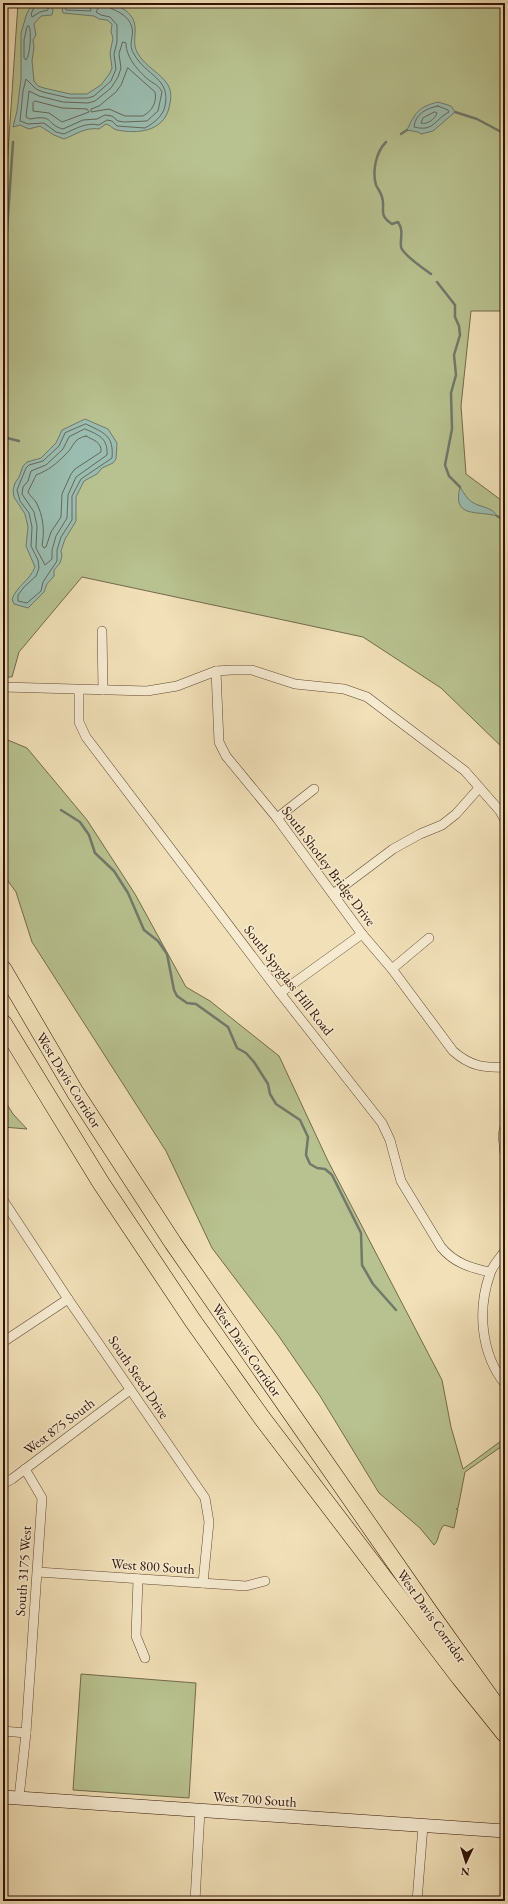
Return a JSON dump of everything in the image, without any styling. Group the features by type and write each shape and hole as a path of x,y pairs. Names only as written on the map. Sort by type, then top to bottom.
{"highway":[{"name":"West Davis Corridor","path":"3,969 71,1085 205,1291 497,1707 505,1722"},
{"name":"West Davis Corridor","path":"3,1023 93,1170 193,1321 262,1418 460,1678 505,1734"}],"street":[{"path":"102,631 103,690"},
{"path":"3,687 147,691 177,686 216,671 252,670 295,684 344,688 367,697 465,771 500,811 505,820"},
{"name":"South Shotley Bridge Drive","path":"216,671 219,742 226,756 277,818 362,934 392,969 453,1051 464,1061 486,1068 505,1067"},
{"name":"South Spyglass Hill Road","path":"79,690 80,722 86,737 280,993 382,1123 390,1140 401,1181 441,1247 449,1256 462,1263 490,1272"},
{"path":"333,894 393,849 420,834 442,825 456,814 479,788"},
{"path":"277,818 314,789"},
{"path":"280,993 362,934"},
{"path":"392,969 429,938"},
{"path":"505,1126 503,1135 505,1155"},
{"name":"South Steed Drive","path":"3,1200 68,1299 205,1498 209,1522 203,1583"},
{"path":"505,1251 490,1272 484,1298 482,1330 490,1357 505,1384"},
{"path":"3,1342 68,1299"},
{"name":"West 875 South","path":"3,1484 25,1470 130,1390"},
{"name":"South 3175 West","path":"20,1798 38,1572 42,1498 25,1470"},
{"name":"West 800 South","path":"38,1572 246,1586 265,1581"},
{"path":"138,1579 136,1636 145,1658"},
{"path":"3,1731 26,1733"},
{"name":"West 700 South","path":"3,1797 505,1831"},
{"path":"195,1901 200,1811"},
{"path":"417,1901 422,1826"}],"green space":[{"path":"18,3 505,3 505,311 471,311 461,406 466,474 505,503 505,750 441,688 363,637 82,577 19,652 12,677 3,677 3,227"},
{"path":"3,738 27,748 87,820 135,894 186,987 210,1001 279,1056 328,1161 442,1380 451,1427 463,1469 505,1438 505,1444 465,1472 458,1508 456,1509 458,1509 454,1528 444,1525 434,1545 420,1528 379,1493 320,1396 278,1335 212,1248 166,1151 32,942 16,892 3,874"},
{"path":"3,1098 13,1114 27,1129 3,1127"},
{"path":"81,1674 196,1683 189,1798 73,1790"}],"water":[{"path":"33,3 51,3 53,10 52,15 41,16 34,24 36,35 33,40 34,47 32,61 34,81 38,86 70,94 87,94 101,85 110,73 112,68 110,53 113,38 111,32 112,24 107,20 99,19 94,16 63,13 61,3 111,5 125,10 130,15 135,26 135,47 137,52 144,62 165,81 171,93 169,108 166,116 161,122 148,130 133,132 117,130 106,124 99,129 81,131 64,139 54,135 40,126 29,129 20,125 13,127 17,111 21,79 21,33 27,13"},
{"path":"438,102 451,106 455,112 433,131 421,134 407,130 412,119 418,112 426,106"},
{"path":"85,419 108,429 117,443 116,459 113,463 102,468 97,474 84,481 76,497 76,521 65,539 61,551 62,556 60,563 54,570 54,576 47,584 44,592 28,608 14,604 12,599 14,594 30,576 35,567 26,546 28,527 25,514 14,497 13,490 15,483 23,466 27,462 41,458 56,443 62,430"},
{"path":"460,487 470,501 492,510 497,516 474,513 463,509 458,497"}],"waterway":[{"path":"455,112 477,119 505,134"},
{"path":"401,134 407,130"},
{"path":"3,290 13,142"},
{"path":"386,142 377,156 374,174 376,185 383,201 383,214 392,224 398,222 400,225 401,247 405,254 431,274"},
{"path":"437,282 455,305 455,317 459,326 460,335 454,355 456,375 451,393 452,429 445,465 449,476 460,487"},
{"path":"3,437 19,441"},
{"path":"497,516 505,521"},
{"path":"61,810 80,822 89,835 95,853 114,871 128,893 144,930 158,941 167,954 174,990 177,996 187,1003 196,1004 228,1027 237,1048 246,1053 254,1062 268,1084 270,1094 276,1104 300,1120 308,1137 306,1155 310,1164 317,1168 325,1169 332,1175 361,1233 362,1265 373,1284 396,1310"}]}
